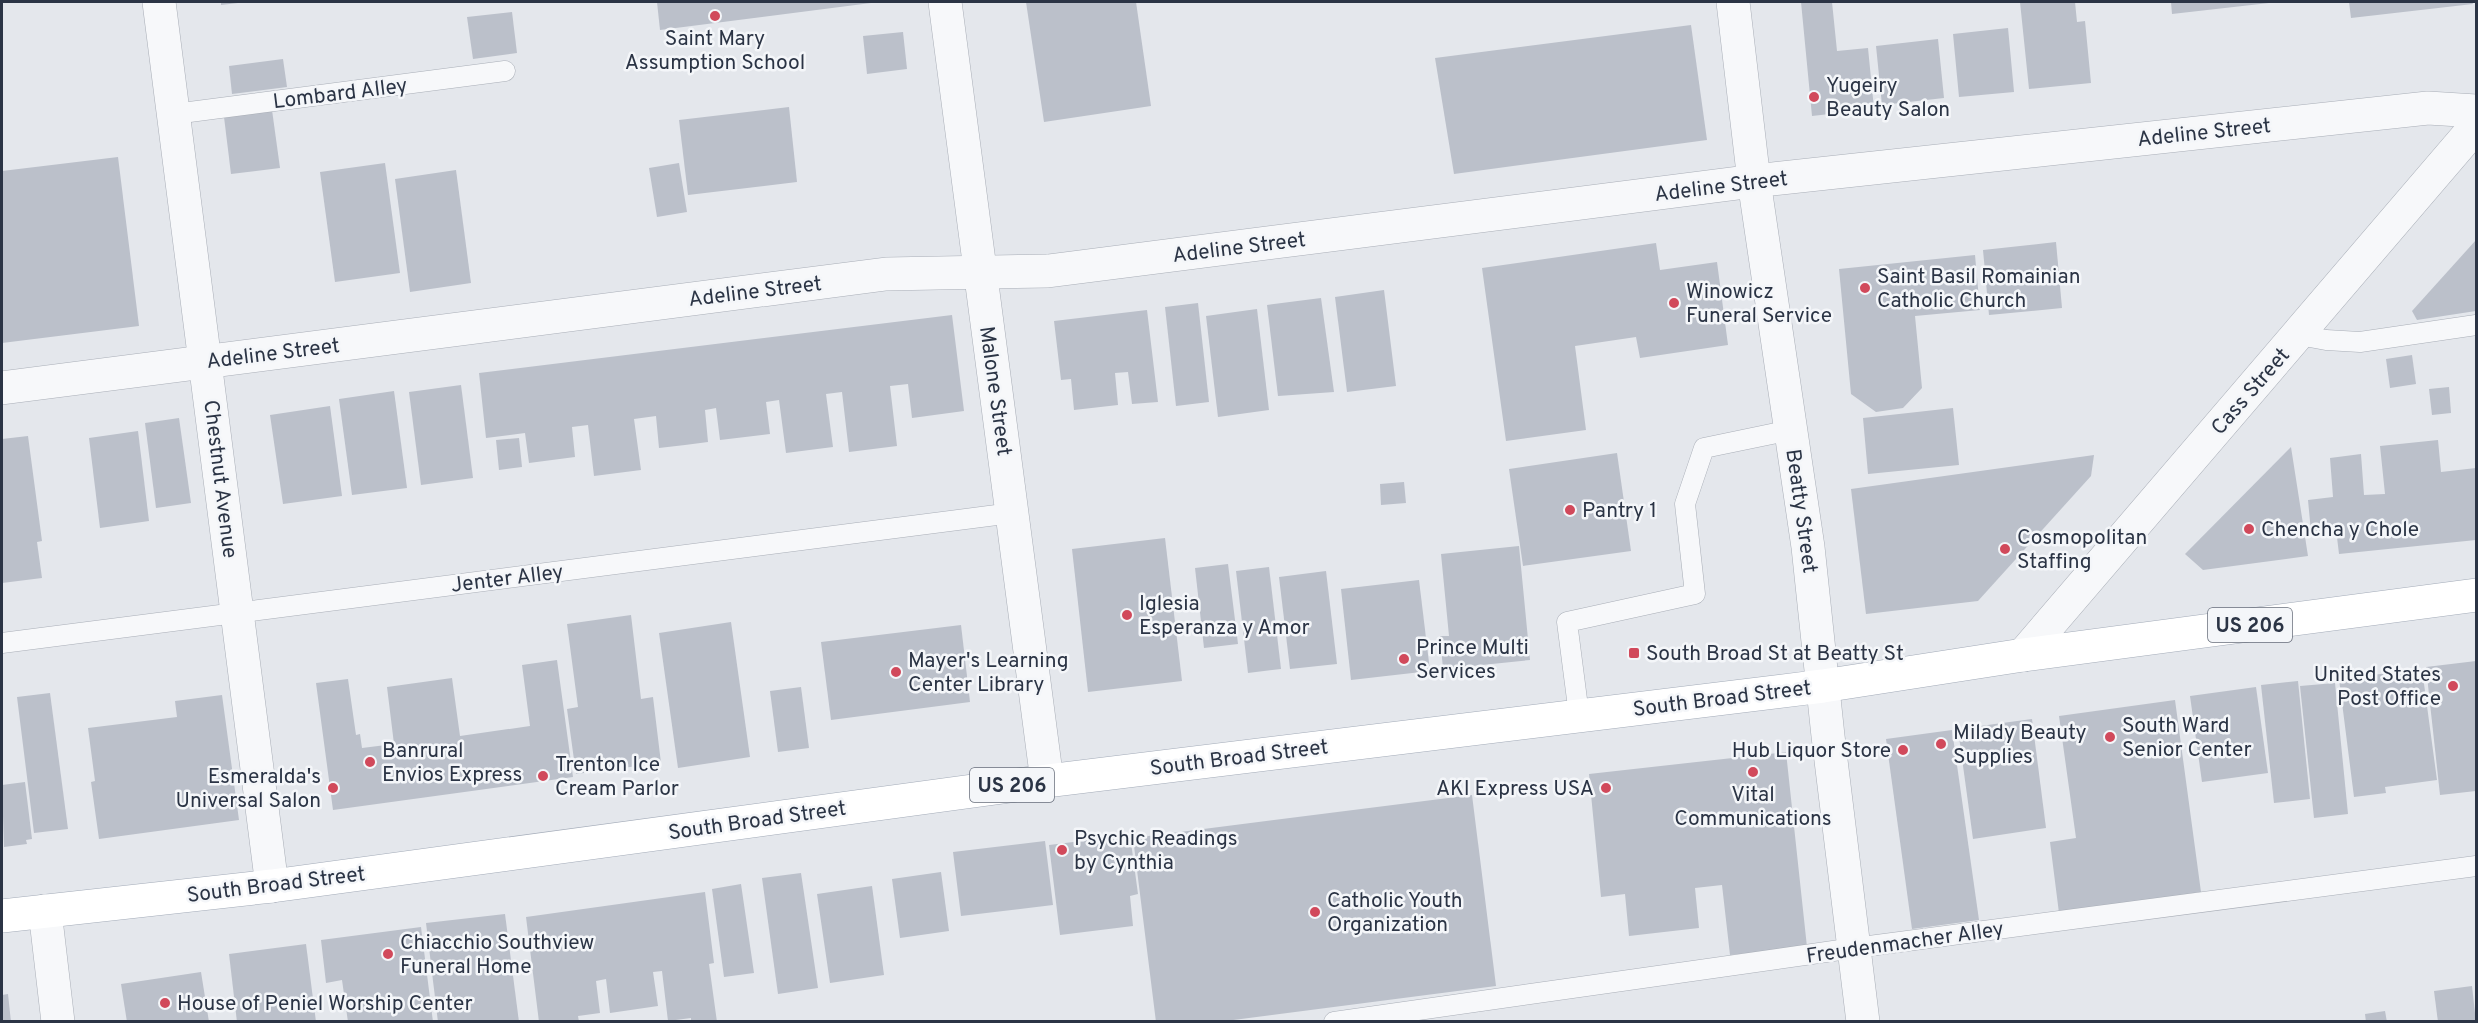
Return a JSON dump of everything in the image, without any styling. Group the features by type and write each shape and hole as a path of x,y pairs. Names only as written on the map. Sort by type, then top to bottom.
{"main road":[{"name":"South Broad Street","path":"2,916 272,886 1047,781 1823,686 2023,655 2476,595"}],"street":[{"name":"Chestnut Avenue","path":"159,2 272,886"},
{"name":"Malone Street","path":"945,2 1047,781"},
{"name":"Beatty Street","path":"1734,2 1754,182 1808,547 1863,1022"},
{"name":"Adeline Street","path":"2,388 886,274 1048,271 1754,182 2428,108 2476,111"},
{"name":"Cass Street","path":"2023,655 2476,126"},
{"path":"45,911 58,1022"}],"lane":[{"name":"Lombard Alley","path":"174,114 505,71"},
{"path":"2299,335 2326,340 2360,342 2476,325"},
{"path":"1579,715 1567,622 1695,594 1685,504 1704,448 1791,430"},
{"name":"Jenter Alley","path":"2,643 1012,513"},
{"name":"Freudenmacher Alley","path":"1334,1022 1854,948 2476,866"}],"building":[{"path":"221,2 238,2 238,3 221,5"},
{"name":"Saint Mary Assumption School","path":"657,2 871,2 871,3 660,30"},
{"path":"1026,2 1136,2 1151,106 1044,122"},
{"path":"1801,2 1832,2 1837,51 1868,48 1874,109 1812,116"},
{"path":"2020,2 2075,2 2077,22 2085,21 2091,83 2029,89"},
{"path":"2171,2 2269,2 2269,3 2172,14"},
{"path":"2349,2 2472,2 2473,4 2351,18"},
{"path":"512,12 517,53 473,59 467,17"},
{"path":"1691,25 1707,140 1454,174 1435,58"},
{"path":"2008,28 2014,92 1959,97 1953,34"},
{"path":"903,32 907,69 867,74 863,36"},
{"path":"1938,39 1944,98 1882,105 1876,46"},
{"path":"283,59 287,87 232,94 229,66"},
{"path":"789,107 797,182 688,195 679,120"},
{"path":"272,110 280,168 231,174 224,117"},
{"path":"118,157 139,326 2,343 2,171"},
{"path":"385,163 400,273 335,282 320,172"},
{"path":"679,163 687,212 657,217 649,168"},
{"path":"456,170 471,283 410,292 395,179"},
{"path":"2476,240 2476,311 2417,320 2412,311"},
{"path":"2056,242 2062,308 1989,315 1983,250"},
{"path":"1656,243 1660,270 1717,262 1728,345 1640,358 1636,337 1575,346 1586,430 1506,441 1482,268"},
{"path":"1975,255 1980,310 1915,316 1922,388 1903,408 1876,412 1851,394 1839,269"},
{"path":"1384,290 1396,386 1347,392 1335,297"},
{"path":"1321,298 1334,392 1278,396 1267,305"},
{"path":"1198,303 1209,402 1176,406 1165,307"},
{"path":"1257,309 1269,410 1218,417 1206,316"},
{"path":"1147,310 1158,402 1132,404 1128,372 1115,373 1118,405 1074,410 1071,379 1061,380 1054,321"},
{"path":"952,315 964,411 912,418 908,384 890,386 897,446 849,452 842,392 826,394 833,447 786,453 779,400 766,402 770,434 720,440 716,408 705,410 708,442 659,448 656,416 634,419 641,470 594,476 588,425 572,427 575,457 529,463 525,433 486,438 479,373"},
{"path":"2412,355 2416,384 2390,388 2386,359"},
{"path":"461,385 473,478 421,485 409,392"},
{"path":"2449,387 2451,413 2432,415 2429,389"},
{"path":"394,391 407,488 352,495 339,399"},
{"path":"330,406 342,496 283,504 270,415"},
{"path":"1953,408 1959,465 1868,474 1863,418"},
{"path":"179,418 191,503 156,508 145,423"},
{"path":"138,431 149,521 100,528 89,438"},
{"path":"28,436 42,541 37,542 42,578 2,583 2,439"},
{"path":"519,438 522,467 499,470 496,440"},
{"path":"2438,440 2441,472 2476,468 2476,540 2339,554 2336,529 2311,532 2308,500 2333,497 2330,458 2361,454 2364,495 2385,494 2380,446"},
{"path":"2291,447 2308,556 2203,570 2185,554"},
{"name":"Pantry 1","path":"1617,453 1631,551 1523,566 1509,469"},
{"path":"2094,455 2091,476 1978,601 1866,614 1851,489"},
{"path":"1404,482 1406,503 1381,505 1380,484"},
{"name":"Iglesia Esperanza y Amor","path":"1165,538 1182,681 1088,692 1072,549"},
{"path":"1519,546 1530,660 1443,669 1440,636 1449,636 1441,554"},
{"path":"1228,564 1238,644 1204,648 1195,568"},
{"path":"1269,567 1281,669 1248,673 1236,571"},
{"path":"1326,571 1337,664 1290,669 1279,577"},
{"path":"1419,580 1430,671 1351,680 1341,589"},
{"path":"631,615 641,699 653,697 661,763 576,774 567,709 578,707 567,624"},
{"path":"731,622 750,757 678,768 659,633"},
{"name":"Mayer's Learning Center Library","path":"961,625 970,702 831,720 821,642"},
{"path":"557,660 573,777 333,810 316,683 348,679 356,735 360,734 362,748 394,744 387,687 452,678 460,736 530,726 522,665"},
{"path":"2476,661 2476,791 2440,795 2426,667"},
{"path":"2422,669 2437,780 2385,787 2386,793 2354,797 2339,679"},
{"path":"2298,681 2310,799 2274,803 2261,685"},
{"path":"2335,683 2348,814 2314,818 2300,686"},
{"path":"801,687 809,748 778,752 770,691"},
{"path":"2256,687 2268,773 2202,782 2190,696"},
{"path":"50,693 68,829 34,833 17,697"},
{"path":"222,695 239,820 99,839 91,782 95,781 88,728 177,717 175,701"},
{"path":"2175,700 2201,892 2059,913 2050,842 2076,838 2059,716"},
{"path":"2032,719 2046,828 1973,839 1958,729"},
{"path":"1952,730 1979,920 1912,929 1886,739"},
{"path":"1786,752 1807,947 1730,955 1722,885 1695,888 1699,928 1629,936 1625,894 1601,897 1589,774"},
{"path":"25,782 32,839 26,840 27,844 4,847 2,785"},
{"name":"Catholic Youth Organization","path":"1472,795 1496,986 1218,1022 1156,1022 1133,838"},
{"path":"1130,835 1138,894 1130,896 1133,926 1060,935 1049,845"},
{"path":"1045,841 1053,905 961,916 953,852"},
{"path":"941,872 949,931 900,938 892,879"},
{"path":"801,873 818,988 778,994 762,878"},
{"path":"741,884 754,973 724,977 712,889"},
{"path":"872,886 884,975 830,983 817,894"},
{"path":"705,892 714,963 709,964 717,1022 691,1022 691,1018 668,1021 662,971 653,972 658,1006 610,1013 606,979 596,981 600,1013 578,1016 579,1022 539,1022 526,917"},
{"path":"505,914 519,1022 438,1022 426,923"},
{"path":"421,927 433,1022 348,1022 342,980 326,983 321,940"},
{"path":"306,944 316,1022 237,1022 229,954"},
{"name":"House of Peniel Worship Center","path":"201,972 209,1022 127,1022 121,984"},
{"path":"2472,986 2476,1022 2438,1022 2434,991"},
{"path":"8,994 11,1022 2,1022 2,995"},
{"path":"2385,1011 2387,1022 2366,1022 2365,1014"}],"place":[{"name":"Saint Mary Assumption School","path":"715,16"},
{"name":"Yugeiry Beauty Salon","path":"1814,97"},
{"name":"Saint Basil Romainian Catholic Church","path":"1865,288"},
{"name":"Winowicz Funeral Service","path":"1674,303"},
{"name":"Pantry 1","path":"1570,510"},
{"name":"Chencha y Chole","path":"2249,529"},
{"name":"Cosmopolitan Staffing","path":"2005,549"},
{"name":"Iglesia Esperanza y Amor","path":"1127,615"},
{"name":"South Broad St at Beatty St","path":"1634,653"},
{"name":"Prince Multi Services","path":"1404,659"},
{"name":"Mayer's Learning Center Library","path":"896,672"},
{"name":"United States Post Office","path":"2453,686"},
{"name":"South Ward Senior Center","path":"2110,737"},
{"name":"Milady Beauty Supplies","path":"1941,744"},
{"name":"Hub Liquor Store","path":"1903,750"},
{"name":"Banrural Envios Express","path":"370,762"},
{"name":"Vital Communications","path":"1753,772"},
{"name":"Trenton Ice Cream Parlor","path":"543,776"},
{"name":"Esmeralda's Universal Salon","path":"333,788"},
{"name":"AKI Express USA","path":"1606,788"},
{"name":"Psychic Readings by Cynthia","path":"1062,850"},
{"name":"Catholic Youth Organization","path":"1315,912"},
{"name":"Chiacchio Southview Funeral Home","path":"388,954"},
{"name":"House of Peniel Worship Center","path":"165,1003"}]}
